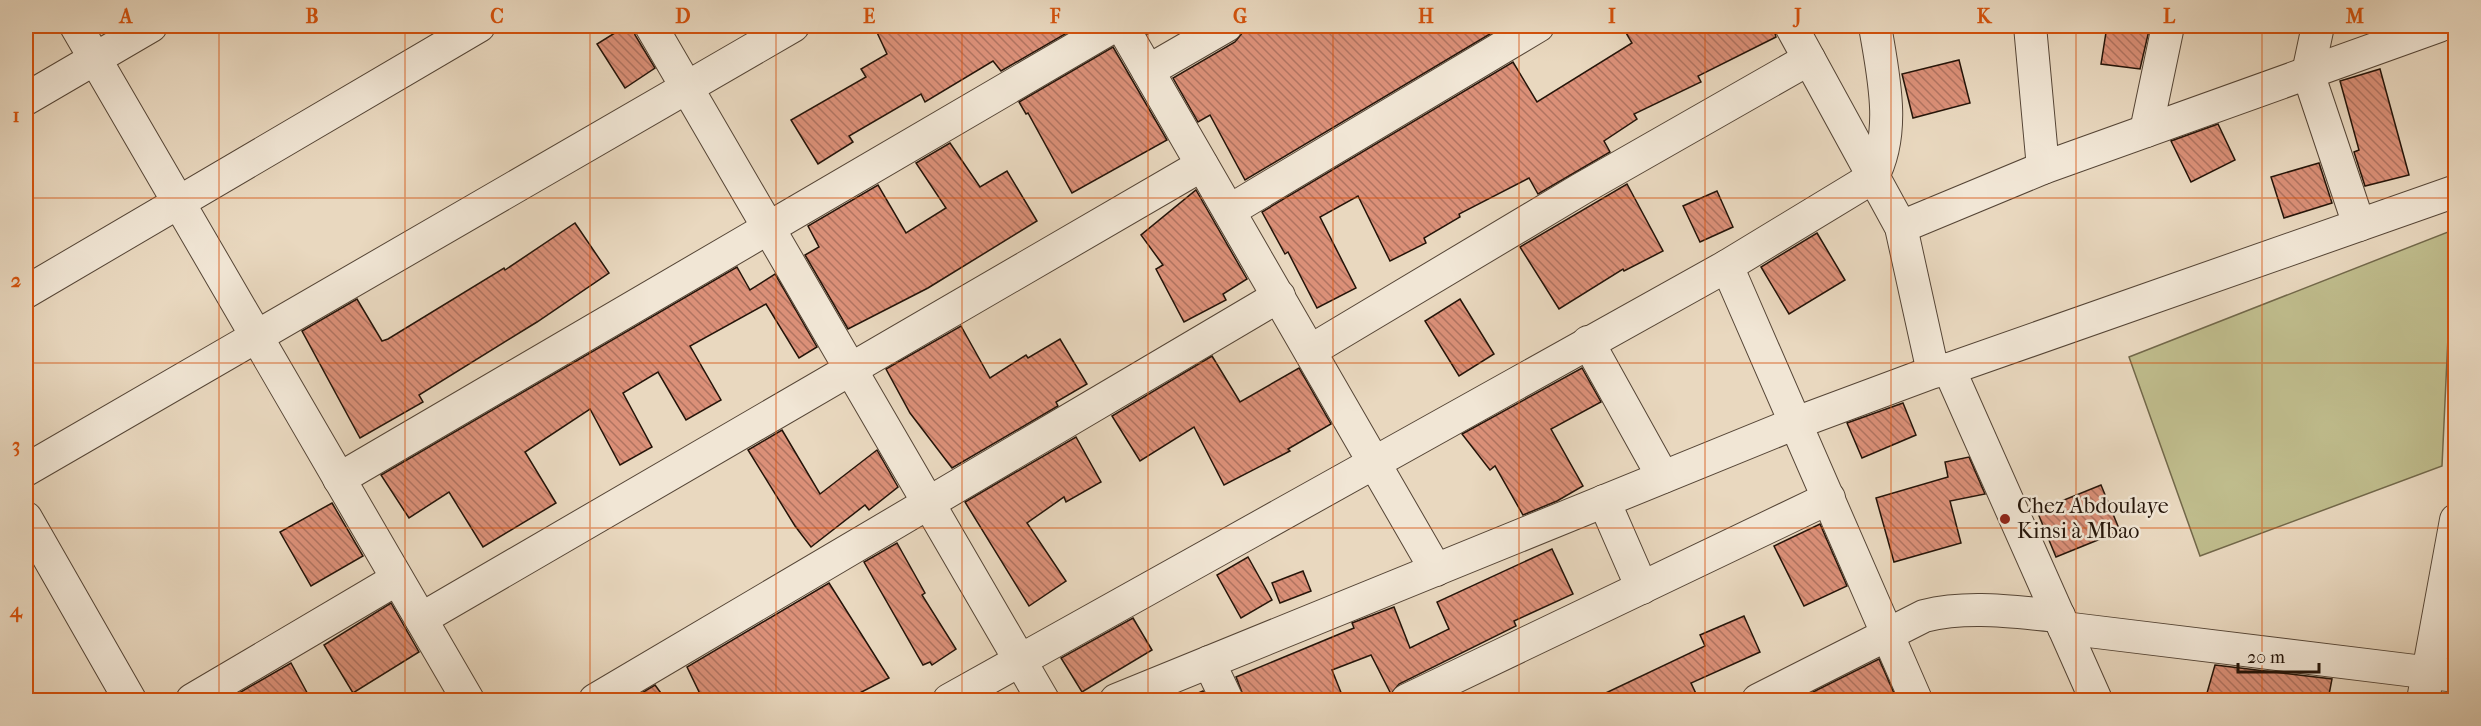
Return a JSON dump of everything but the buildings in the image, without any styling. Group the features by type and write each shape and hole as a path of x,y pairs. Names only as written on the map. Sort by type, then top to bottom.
{"street":[{"path":"76,26 468,700"},
{"path":"26,99 151,26"},
{"path":"26,292 479,26"},
{"path":"651,26 1043,700"},
{"path":"26,470 793,26"},
{"path":"339,479 1114,26"},
{"path":"1122,26 1436,570"},
{"path":"1148,71 1226,26"},
{"path":"1229,211 1538,26"},
{"path":"1791,26 1901,227 1941,371 2096,700"},
{"path":"950,700 1727,266 1872,177 1881,161 1885,140 1882,73 1875,26"},
{"path":"2030,26 2043,168"},
{"path":"2146,131 2168,26"},
{"path":"2318,26 2308,73 2359,225"},
{"path":"1901,227 2043,168 2439,26"},
{"path":"1310,351 1581,189 1809,59"},
{"path":"421,619 1202,165"},
{"path":"1116,700 1796,423 2456,191"},
{"path":"1727,266 1916,700"},
{"path":"595,700 1279,296"},
{"path":"1588,342 1663,477"},
{"path":"1408,700 1828,498"},
{"path":"1604,501 1642,588"},
{"path":"26,518 130,700"},
{"path":"1758,700 1924,616 1947,610 1977,609 2436,683 2456,520"},
{"path":"192,700 397,579"},
{"path":"1209,662 1227,700"}],"shaded area":[{"path":"2453,230 2442,466 2200,556 2129,357"}],"place":[{"name":"Chez Abdoulaye Kinsi à Mbao","path":"2005,519"}]}
